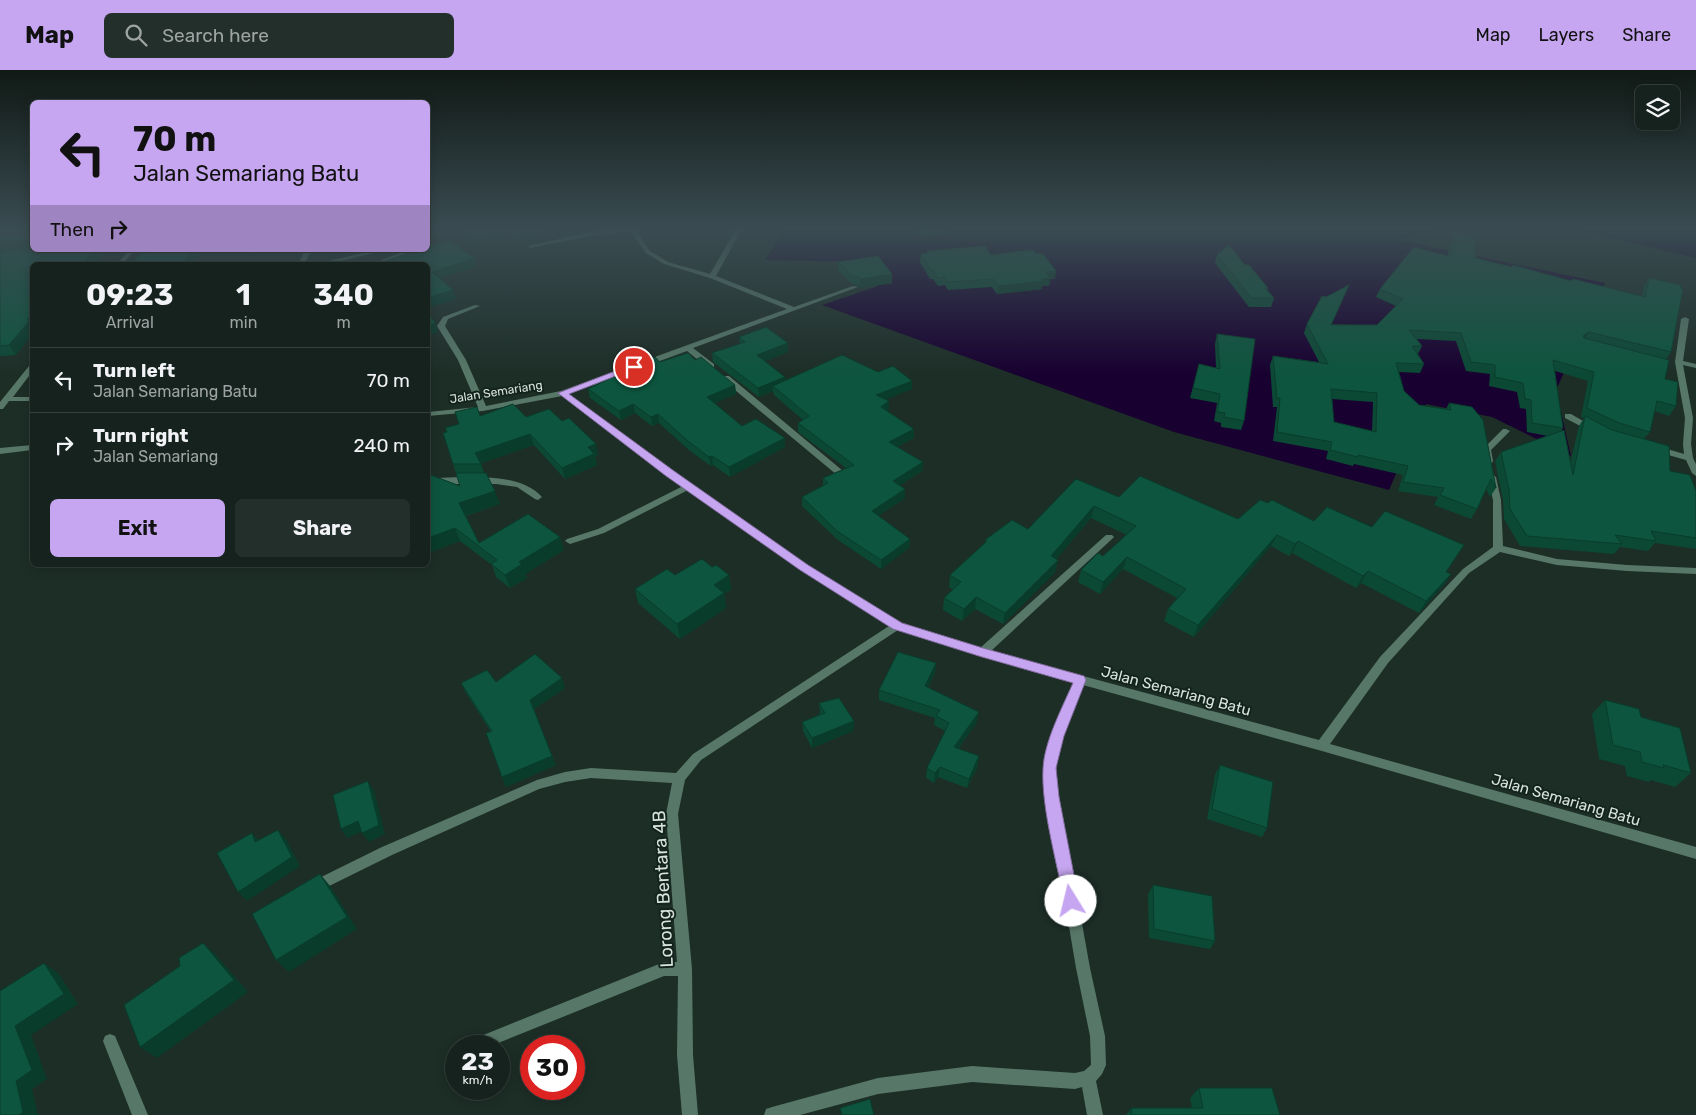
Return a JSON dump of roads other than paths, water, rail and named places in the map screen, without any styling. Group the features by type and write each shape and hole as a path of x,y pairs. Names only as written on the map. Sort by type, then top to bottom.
{"street":[{"path":"714,278 793,309"},
{"name":"Jalan Semariang","path":"430,414 483,408 563,393 855,287"},
{"path":"477,306 445,318 441,326 462,360 483,408"},
{"path":"1685,319 1680,365 1690,418 1687,444 1696,473"},
{"path":"688,348 840,474"},
{"path":"1671,367 1680,365 1696,366"},
{"path":"0,407 30,370"},
{"name":"Jalan Semariang Batu","path":"563,393 688,486 804,568 897,626 982,653 1322,746 1696,853"},
{"path":"6,399 30,399"},
{"path":"1568,416 1600,432"},
{"path":"1498,548 1497,500 1487,449 1506,431"},
{"path":"1644,446 1690,458"},
{"path":"0,451 30,448"},
{"path":"430,480 496,481 520,486 538,497"},
{"path":"570,541 601,531 688,486"},
{"path":"982,653 1109,536"},
{"path":"1322,746 1384,660 1466,571 1498,548 1557,562 1626,568 1696,570"},
{"name":"Lorong Bentara 4B","path":"690,1115 685,1055 685,969 672,814 679,778 697,757 897,626"},
{"path":"772,1115 878,1086 972,1074 1075,1081 1088,1078 1095,1072 1098,1063 1097,1037 1077,939 1062,844 1052,797 1049,768 1058,736 1080,680"},
{"path":"300,894 387,851 538,785 565,776 591,773 679,778"},
{"path":"501,1035 664,969 685,969"},
{"path":"110,1041 140,1115"},
{"path":"1088,1078 1095,1115"}]}
